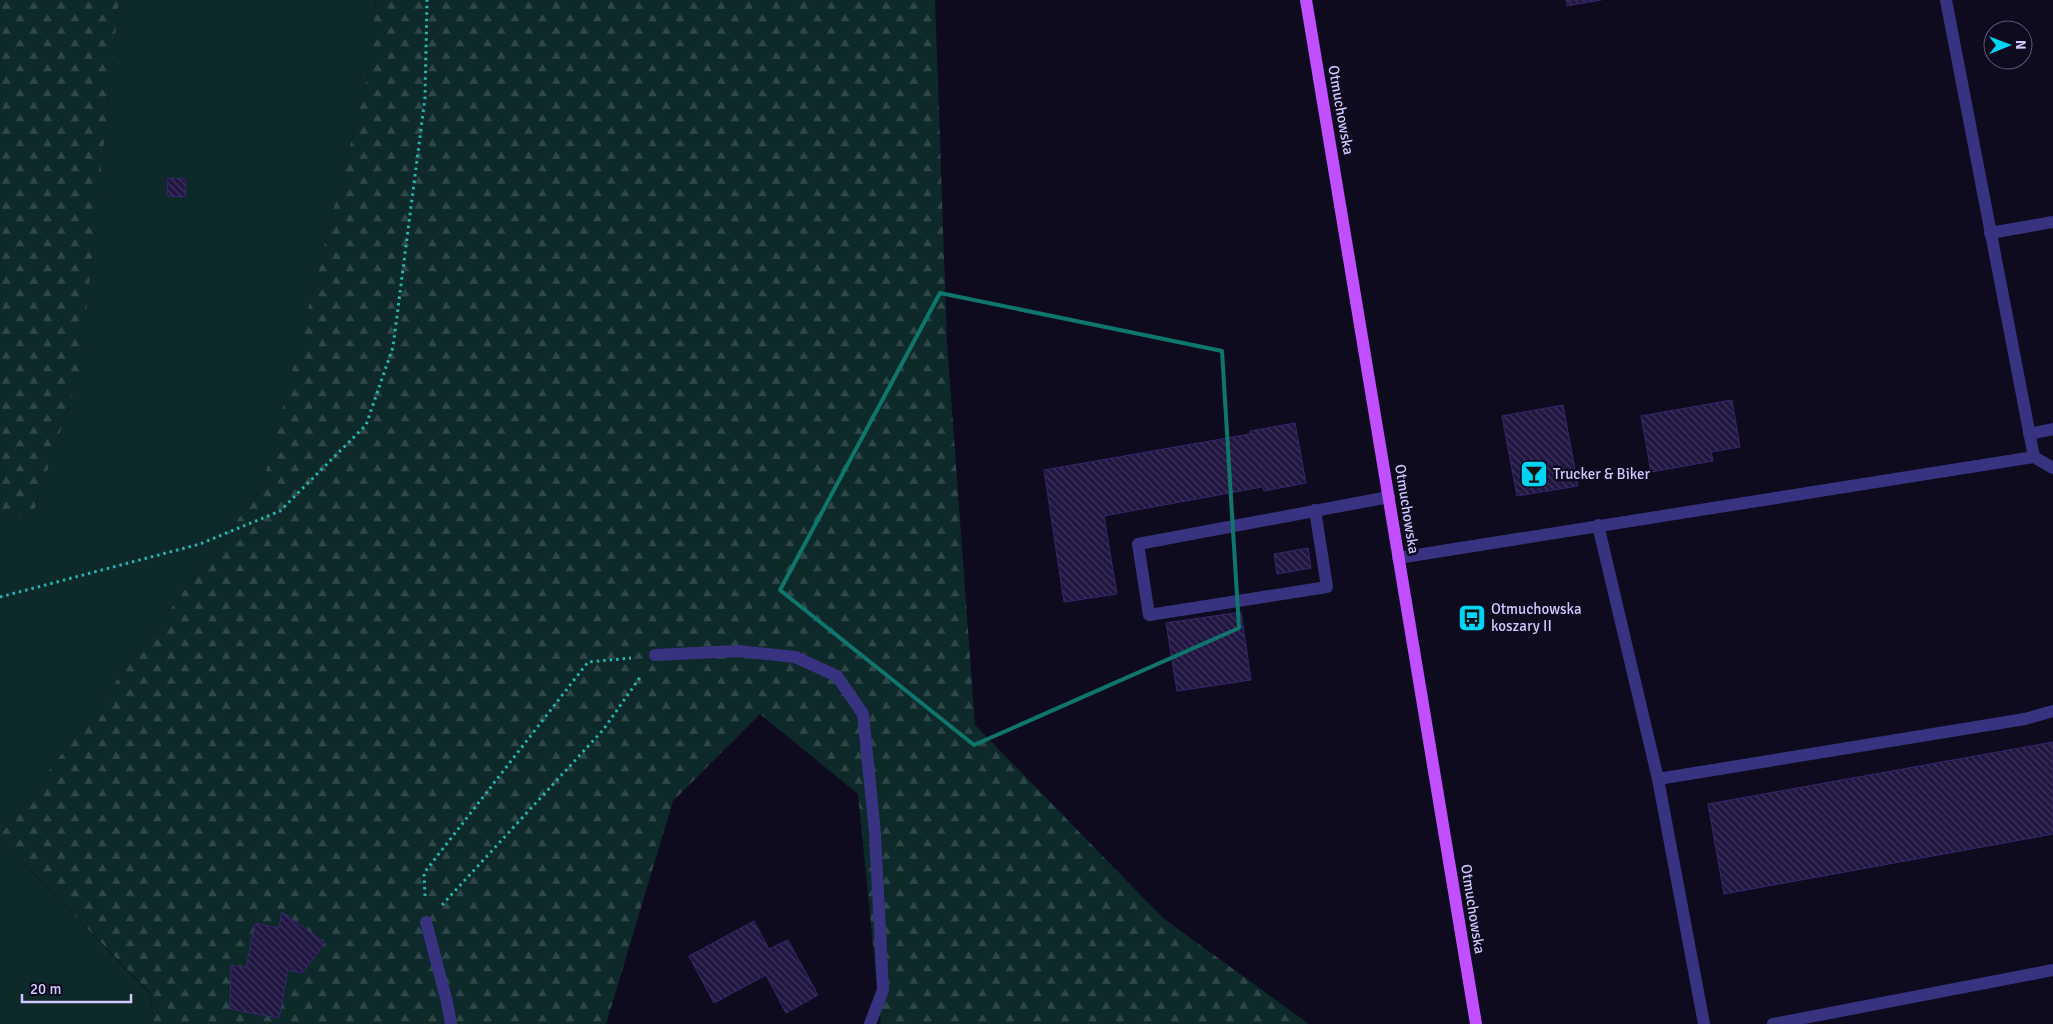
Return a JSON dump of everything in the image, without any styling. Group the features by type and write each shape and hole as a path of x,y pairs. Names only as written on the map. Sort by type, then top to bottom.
{"main road":[{"name":"Otmuchowska","path":"1306,0 1476,1024"}],"street":[{"path":"1946,0 2034,457"},
{"path":"1990,233 2053,222"},
{"path":"2029,434 2053,429"},
{"path":"1398,558 2034,457 2053,468"},
{"path":"1316,510 1327,587 1149,616 1138,544 1316,510 1389,497"},
{"path":"1598,525 1658,779 1704,1024"},
{"path":"655,655 738,651 795,657 838,676 863,714 875,833 883,990 870,1024"},
{"path":"1658,779 2025,719 2053,711"},
{"path":"426,922 451,1024"},
{"path":"1773,1024 2053,970"}],"path":[{"path":"0,597 200,544 280,511 366,425 393,347 425,98 427,0"},
{"path":"426,922 424,873 588,662 655,655"},
{"path":"426,922 602,730 655,655"}],"highlighted area":[{"path":"940,293 1222,351 1239,628 974,745 780,590"}],"green space":[{"path":"0,0 119,0 80,371 32,517 0,513"},
{"path":"119,0 376,0 367,80 262,487 0,836 0,513 32,517 80,371"},
{"path":"376,0 935,0 947,342 975,725 1163,918 1309,1024 881,1024 858,794 760,714 673,801 606,1024 154,1024 150,993 0,839 0,836 262,487 367,80"},
{"path":"0,839 150,994 154,1024 0,1024"}],"building":[{"path":"1566,0 1601,0 1567,6"},
{"path":"168,178 186,179 185,197 167,196"},
{"path":"1732,400 1740,447 1711,452 1713,461 1651,472 1641,416"},
{"path":"1563,405 1578,486 1517,496 1502,416"},
{"path":"1295,423 1306,483 1264,491 1262,487 1104,516 1117,594 1064,602 1044,470 1250,434 1250,431"},
{"path":"1308,548 1311,568 1277,574 1274,554"},
{"path":"1241,612 1251,680 1177,691 1166,623"},
{"path":"2053,742 2053,834 1724,894 1708,804"},
{"path":"282,912 325,943 302,973 288,970 279,1018 230,1009 231,965 246,968 255,923 279,928"},
{"path":"754,921 769,949 788,940 818,995 786,1013 766,975 714,1003 689,956"}],"place":[{"name":"Trucker & Biker","path":"1534,474"},
{"name":"Otmuchowska koszary II","path":"1472,618"}]}
